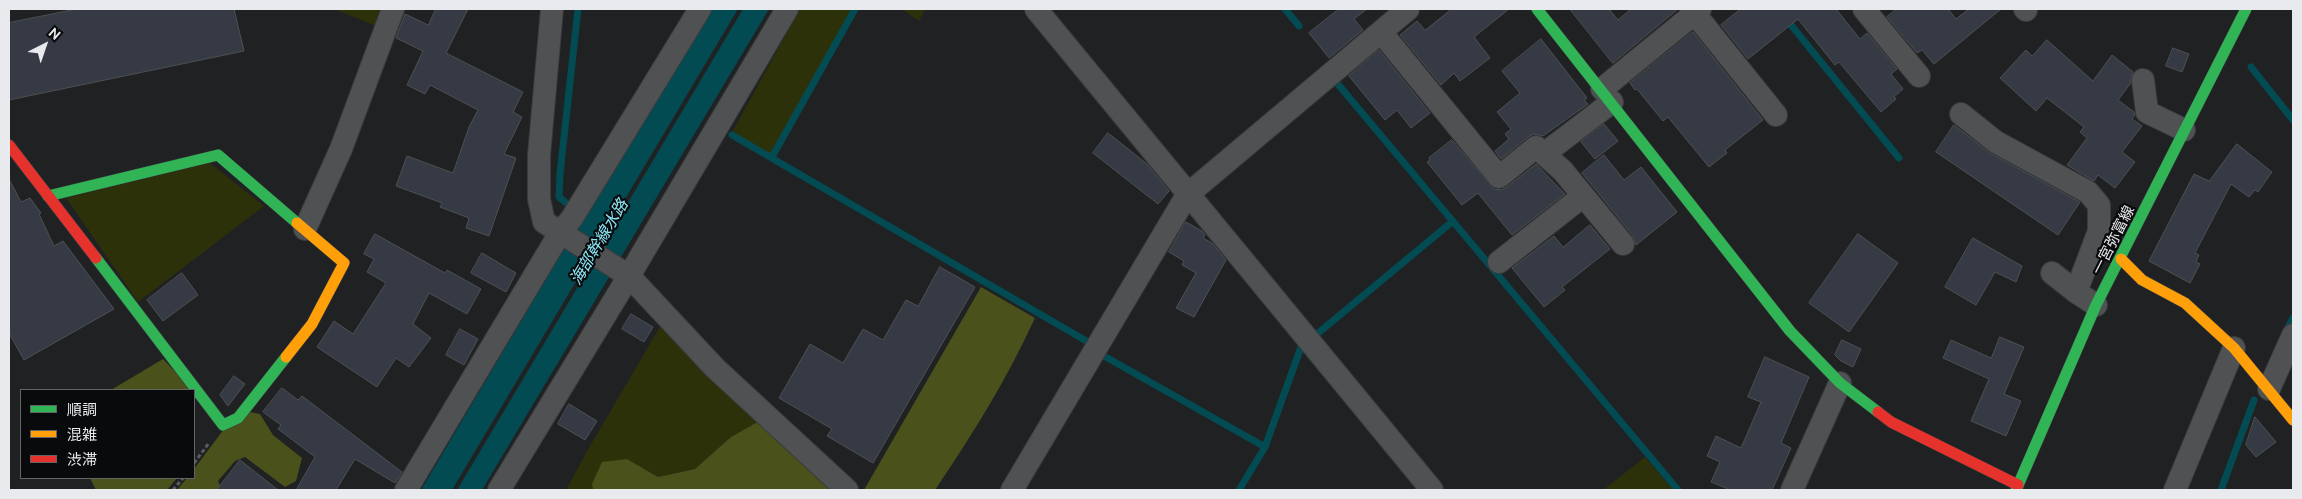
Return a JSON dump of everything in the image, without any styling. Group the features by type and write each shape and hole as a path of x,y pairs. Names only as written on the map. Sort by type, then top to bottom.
{"street":[{"path":"305,229 341,149 393,9"},
{"path":"552,9 539,155 539,199 544,222 624,274 715,368 847,490"},
{"path":"406,490 560,232 572,218 700,9"},
{"path":"499,490 624,274 787,9"},
{"path":"1036,9 1187,195 1432,490"},
{"path":"1012,490 1187,195 1408,9"},
{"path":"1537,9 1607,95 1790,331 1840,383 1891,422 2017,488"},
{"path":"1864,9 1920,76"},
{"name":"一宮弥富線","path":"2017,488 2096,305 2121,259 2246,9"},
{"path":"1544,154 1695,10 1776,115"},
{"path":"1381,32 1499,177 1536,147 1562,171 1622,244"},
{"path":"2143,80 2147,112 2184,130"},
{"path":"1961,114 1996,142 2088,192 2098,205 2099,231 2076,292"},
{"path":"9,145 223,425 238,418 312,324 344,263 218,155 48,196"},
{"path":"1500,262 1583,196"},
{"path":"2121,259 2142,280 2185,303 2234,348 2293,420"},
{"path":"2052,272 2076,292 2096,305"},
{"path":"2269,390 2293,335"},
{"path":"2175,490 2234,348"},
{"path":"1792,490 1840,383"}],"path":[{"path":"173,490 181,479"}],"green space":[{"path":"334,9 386,9 379,27"},
{"path":"800,9 857,9 773,160 730,136"},
{"path":"902,9 925,9 919,21"},
{"path":"210,163 264,206 138,302 66,198"},
{"path":"981,287 1035,318 989,406 935,490 864,490"},
{"path":"664,320 761,420 731,437 695,469 658,477 627,459 592,484 593,490 566,490 587,451"},
{"path":"163,359 192,389 113,389"},
{"path":"250,412 260,414 273,435 302,458 296,481 285,487 245,457 235,461 218,481 222,490 177,490 186,479 195,479 195,468 224,429"},
{"path":"761,420 837,490 593,490 592,484 602,462 627,459 658,477 695,469 731,437"},
{"path":"1645,457 1673,490 1603,490"},
{"path":"90,479 176,479 167,490 96,490"}],"water":[{"name":"海部幹線水路","path":"706,9 738,9 452,490 421,490"},
{"path":"743,9 769,9 482,490 457,490"}],"building":[{"path":"77,9 234,9 244,51 9,100 9,23"},
{"path":"436,9 468,9 446,53 523,92 513,112 522,117 504,154 516,158 489,236 466,228 469,218 440,207 442,203 396,186 407,156 453,173 469,127 478,110 430,85 425,94 407,85 423,51 396,38 405,14 428,25"},
{"path":"1339,9 1367,9 1354,19 1363,30 1329,58 1309,33"},
{"path":"1452,9 1509,9 1474,37 1490,58 1460,81 1454,73 1441,85 1400,35 1417,21 1425,30"},
{"path":"1570,9 1609,9 1618,20 1631,9 1678,9 1613,63"},
{"path":"1741,9 1836,9 1860,39 1867,33 1897,69 1891,74 1903,89 1894,97 1896,99 1881,112 1839,62 1835,65 1798,19 1748,59 1721,25"},
{"path":"1897,9 1948,9 1956,19 1969,9 2001,9 1934,64 1922,50 1917,53 1887,17"},
{"path":"1693,32 1763,120 1725,150 1727,153 1709,167 1668,117 1663,121 1630,83"},
{"path":"1541,39 1587,98 1584,100 1588,104 1543,136 1534,134 1528,137 1501,159 1495,151 1509,139 1505,134 1511,129 1497,112 1520,93 1502,71"},
{"path":"2047,40 2093,81 2112,55 2133,72 2130,84 2118,100 2134,112 2135,115 2132,119 2142,126 2122,152 2135,162 2115,188 2098,175 2094,181 2067,165 2087,138 2080,132 2084,127 2047,98 2036,111 2000,78 2026,50 2032,56"},
{"path":"2173,48 2189,54 2182,72 2166,66"},
{"path":"1379,50 1430,113 1411,128 1397,110 1385,120 1349,76"},
{"path":"1604,124 1618,141 1595,159 1581,142"},
{"path":"1954,125 1990,153 2080,202 2058,235 1936,152"},
{"path":"1108,133 1147,164 1169,191 1158,204 1093,153"},
{"path":"1452,140 1494,189 1501,190 1507,187 1536,164 1565,194 1512,235 1478,193 1462,205 1427,162 1430,160 1429,158"},
{"path":"2237,144 2272,172 2258,192 2255,190 2249,197 2231,184 2195,253 2199,255 2196,262 2200,264 2190,283 2149,261 2194,174 2209,181"},
{"path":"1604,155 1624,180 1641,167 1677,212 1636,245 1633,236 1582,173"},
{"path":"9,179 21,202 30,198 41,213 39,214 54,246 63,241 114,309 24,360 9,333"},
{"path":"1186,222 1202,231 1205,235 1203,238 1212,243 1226,260 1194,317 1176,308 1196,273 1182,265 1184,261 1169,252"},
{"path":"1590,225 1610,249 1562,287 1565,290 1544,307 1512,268 1554,236 1563,247"},
{"path":"375,234 445,273 447,270 481,289 467,314 429,293 413,324 431,338 409,367 396,358 377,387 317,347 334,321 353,334 386,283 367,272 374,259 364,254"},
{"path":"1858,234 1898,263 1849,332 1809,303"},
{"path":"1973,238 2022,266 2016,282 1995,272 1976,305 1945,287"},
{"path":"482,253 516,273 506,292 471,273"},
{"path":"940,267 975,287 873,463 827,436 832,429 779,398 810,344 843,363 863,329 883,340 906,300 918,306"},
{"path":"182,273 198,295 163,321 147,300"},
{"path":"631,314 653,327 644,342 622,329"},
{"path":"460,329 478,339 464,365 446,355"},
{"path":"2000,337 2024,347 2004,394 2021,401 2006,436 1971,421 1989,379 1943,358 1951,340 1991,358"},
{"path":"1842,340 1861,349 1853,367 1841,361 1835,355"},
{"path":"1765,357 1809,377 1781,443 1791,448 1772,490 1731,490 1711,482 1720,462 1707,456 1716,436 1741,448 1761,402 1748,397"},
{"path":"234,376 245,384 228,406 220,395"},
{"path":"282,388 298,400 302,396 402,472 395,483 355,459 336,490 296,490 315,457 278,429 281,425 263,412"},
{"path":"569,404 597,421 585,440 558,424"},
{"path":"2255,417 2276,442 2256,457 2246,445"},
{"path":"240,460 278,490 217,490"}],"waterway":[{"path":"565,202 559,197 560,174 578,9"},
{"path":"772,157 855,9"},
{"path":"1285,9 1299,26"},
{"path":"1778,9 1899,158"},
{"path":"2251,67 2293,120"},
{"path":"1337,83 1678,490"},
{"path":"732,135 1088,342"},
{"path":"1317,334 1453,221"},
{"path":"2285,333 2293,318"},
{"path":"1239,490 1265,447 1301,347"},
{"path":"1104,356 1265,447"},
{"path":"2221,490 2254,400"}],"traffic: fast":[{"path":"1537,9 1790,331 1840,383 1878,412"},
{"path":"2016,490 2096,305 2246,9"},
{"path":"48,196 218,155 297,223"},
{"path":"96,258 223,425 238,418 286,357"}],"traffic: slow":[{"path":"286,357 312,324 344,263 297,223"},
{"path":"2121,259 2142,280 2185,303 2234,348 2293,420"}],"traffic: jam":[{"path":"9,145 96,258"},
{"path":"1878,412 1891,422 2018,485"}]}
